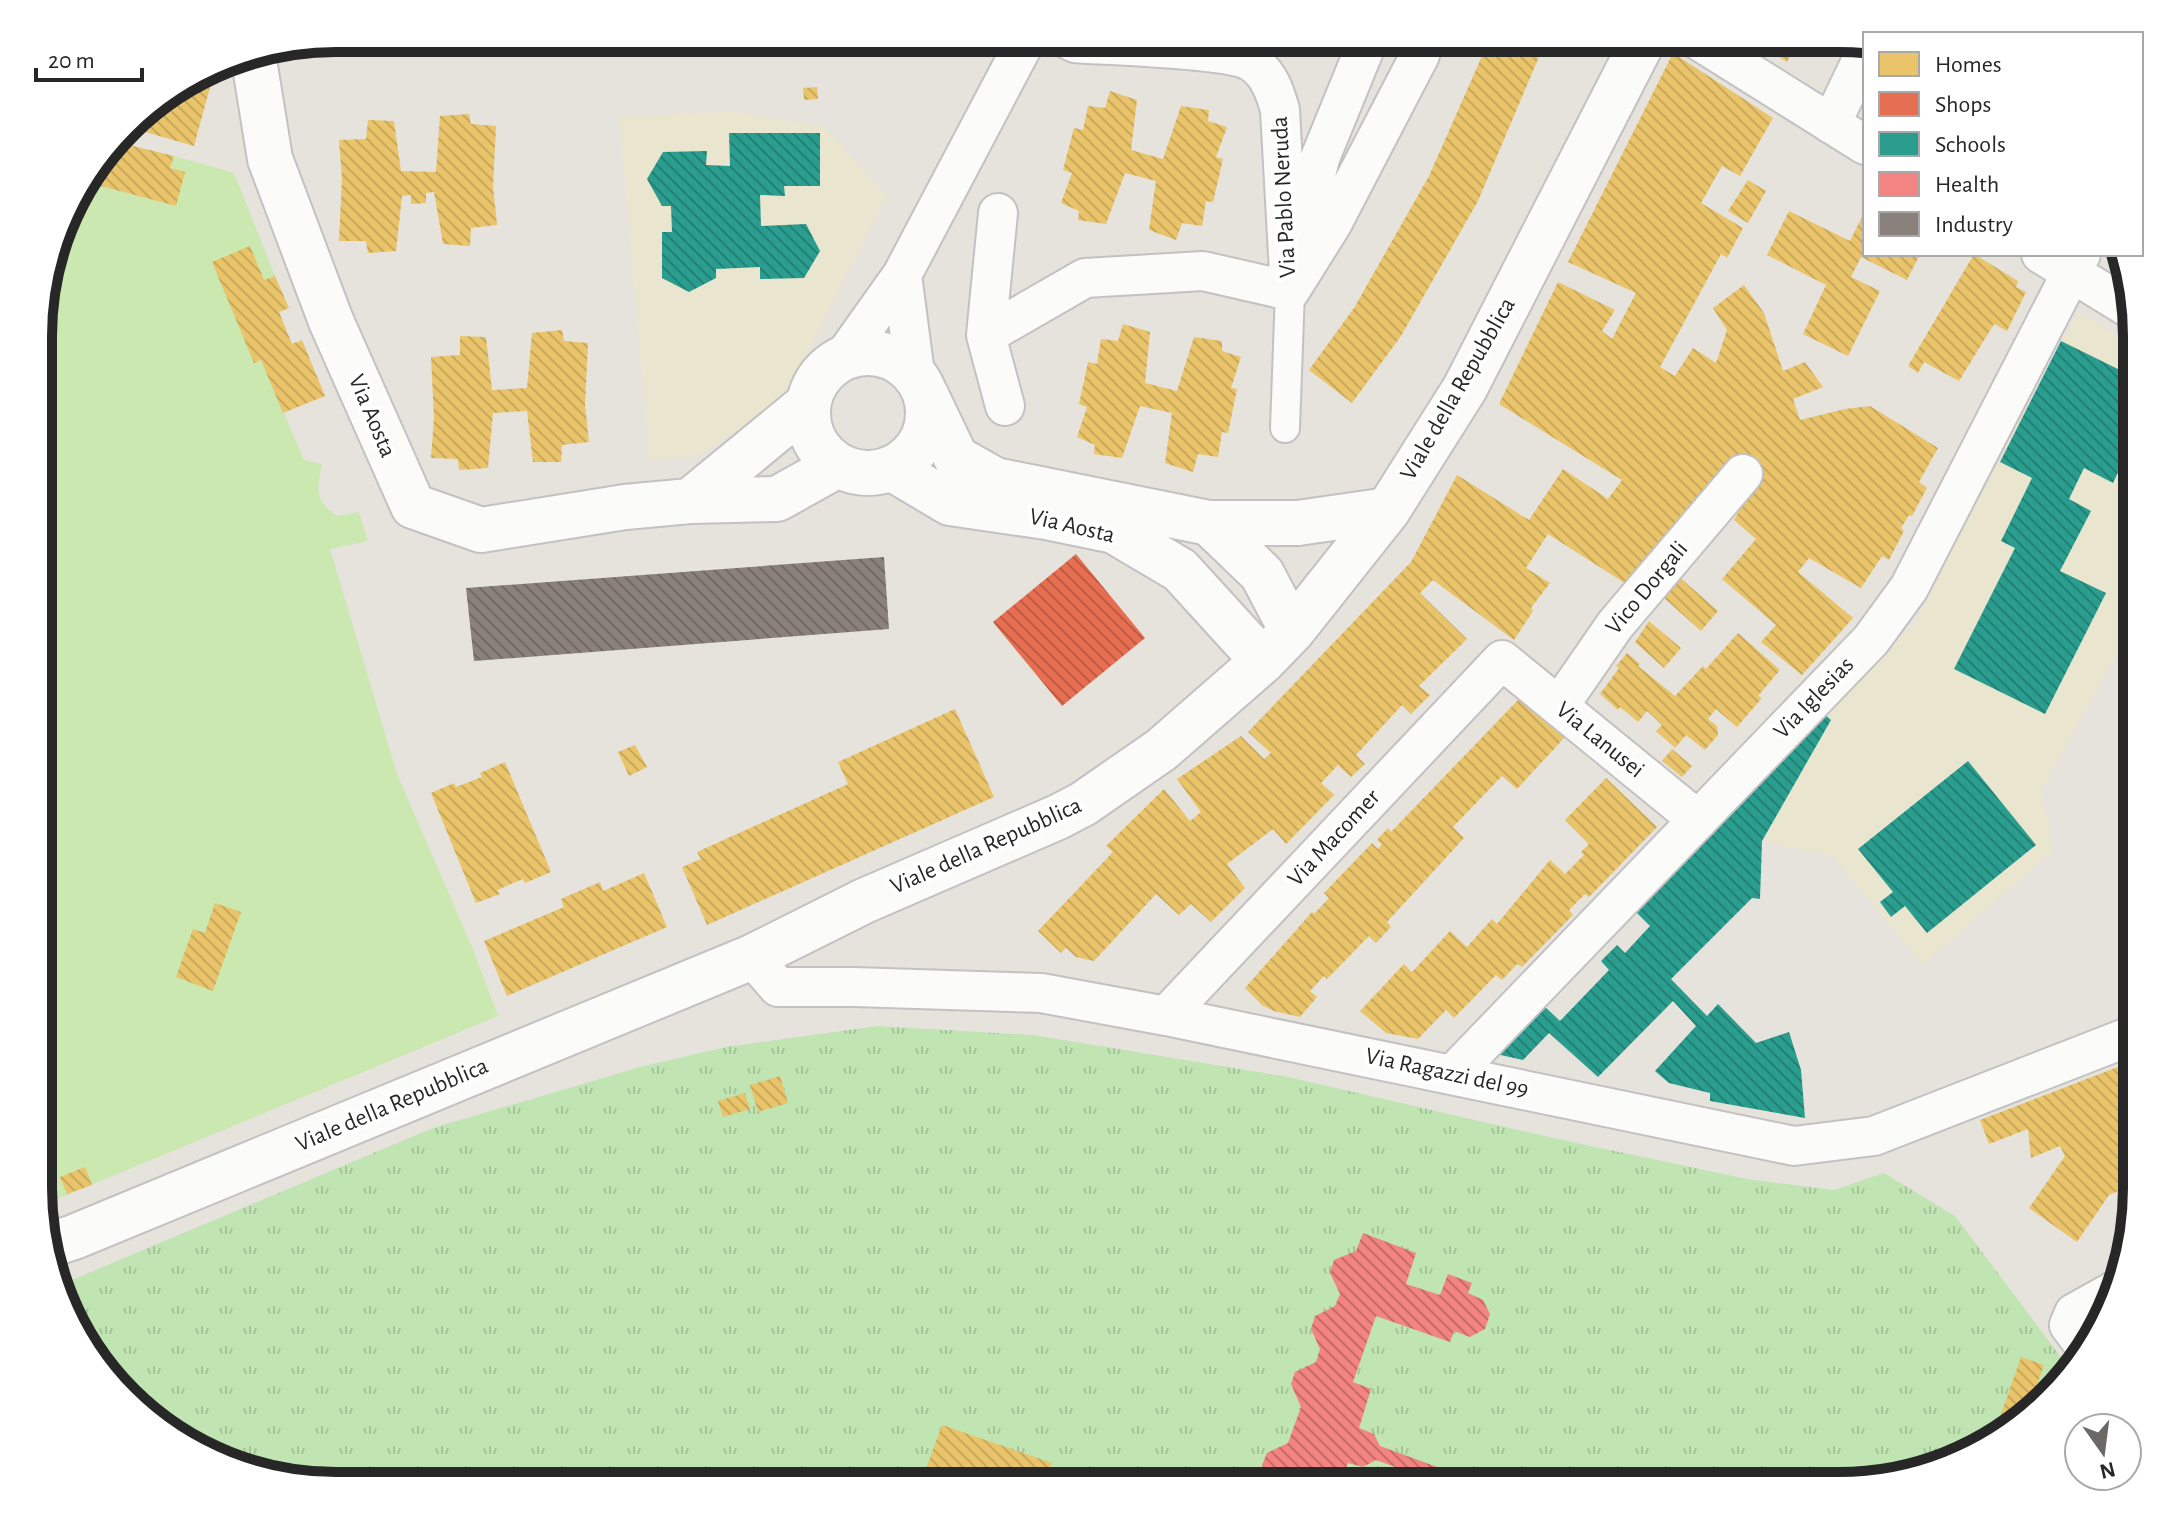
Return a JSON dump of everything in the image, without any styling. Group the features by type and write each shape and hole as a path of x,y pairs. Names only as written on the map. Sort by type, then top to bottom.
{"street":[{"path":"843,358 902,275 1020,52"},
{"name":"Via Pablo Neruda","path":"1198,52 1225,54 1252,62 1272,83 1280,110 1290,291"},
{"path":"1285,428 1290,291 1320,158 1363,52"},
{"name":"Via Pablo Neruda","path":"1290,291 1332,224 1421,52"},
{"name":"Viale della Repubblica","path":"57,1243 752,957 864,901 1083,804 1161,750 1277,646 1388,510 1465,388 1637,52"},
{"path":"1717,52 1863,144"},
{"path":"1831,124 1863,57"},
{"name":"Via Aosta","path":"255,64 270,159 331,321 413,506 481,530 597,510 690,501 777,499 838,465"},
{"path":"998,213 986,335 1005,406"},
{"path":"2064,260 2121,302"},
{"name":"Via Iglesias","path":"1453,1074 1871,640 1909,588 2064,260"},
{"path":"986,335 1085,278 1203,271 1290,291"},
{"path":"902,275 920,384 929,413 922,438 907,459 891,468 864,472 838,465 814,439 808,422 808,404 814,385 826,369 843,358 862,353 881,354 900,361 920,384"},
{"name":"Via Aosta","path":"920,384 956,458 995,480 1209,523 1298,523 1388,510"},
{"path":"690,501 808,404"},
{"name":"Via Aosta","path":"891,468 950,503 1114,531 1180,570 1277,646"},
{"name":"Vico Dorgali","path":"1559,706 1615,625 1743,474"},
{"path":"1209,523 1262,574 1277,646"},
{"name":"Via Lanusei","path":"1502,660 1698,820"},
{"name":"Via Macomer","path":"1166,1016 1502,660"},
{"name":"Via Ragazzi del 99","path":"752,957 778,987 1041,993 1453,1074 1794,1146 1874,1136 2123,1039"},
{"path":"2079,1339 2069,1325 2074,1313 2100,1298"}],"shaded area":[{"path":"734,112 825,127 887,196 777,407 700,454 650,461 619,116"},
{"path":"2079,312 2122,338 2122,645 2041,791 2054,850 1922,965 1833,856 1762,841 1831,721 1824,714 1913,626"}],"green space":[{"path":"174,156 234,173 275,276 264,280 261,360 304,460 322,464 318,487 324,505 337,516 359,512 368,541 330,549 397,774 472,947 498,1016 53,1201 54,299 67,245 81,210 96,185 175,206 184,173 170,168"},
{"path":"878,1026 1033,1035 1288,1077 1747,1179 1834,1190 1884,1173 1955,1216 2064,1361 2026,1402 1981,1434 1930,1457 1876,1470 336,1472 299,1470 245,1457 210,1443 178,1424 135,1389 111,1361 81,1314 68,1282 433,1128 640,1067 726,1047"}],"building: Homes":[{"path":"1484,52 1541,52 1478,201 1401,336 1352,403 1309,370 1354,308 1429,176"},
{"path":"1771,52 1792,52 1787,62"},
{"path":"1673,53 1773,118 1740,176 1722,166 1701,203 1743,228 1727,258 1721,254 1660,367 1675,376 1693,348 1716,363 1727,330 1713,308 1744,285 1764,313 1783,371 1805,362 1823,387 1793,399 1800,420 1870,406 1938,448 1919,482 1927,488 1912,516 1909,515 1901,528 1904,531 1889,560 1882,556 1861,588 1809,558 1798,572 1853,618 1802,675 1761,642 1776,625 1722,579 1756,539 1734,520 1757,479 1677,537 1669,531 1631,587 1548,534 1526,568 1550,583 1531,608 1533,611 1514,640 1433,580 1420,593 1467,639 1419,686 1430,695 1411,714 1402,705 1356,755 1365,764 1351,777 1338,765 1321,783 1334,795 1286,844 1273,829 1227,864 1245,888 1211,922 1191,904 1179,915 1156,894 1094,961 1076,957 1066,948 1061,953 1038,931 1113,852 1106,846 1164,789 1190,821 1201,812 1177,779 1241,736 1264,759 1271,753 1248,732 1411,562 1457,475 1529,520 1563,469 1608,499 1622,480 1499,404 1558,282 1615,310 1602,331 1612,339 1636,293 1568,262"},
{"path":"212,80 194,146 140,130 178,100"},
{"path":"817,87 818,99 804,100 803,88"},
{"path":"1110,91 1137,100 1131,150 1163,159 1181,106 1209,110 1208,121 1227,127 1216,157 1223,159 1213,202 1206,201 1202,226 1182,223 1176,240 1149,230 1156,181 1125,173 1106,224 1078,220 1079,211 1061,203 1072,173 1063,170 1074,128 1083,130 1088,106 1105,108"},
{"path":"469,114 471,124 496,126 493,186 497,225 471,228 470,246 443,244 434,192 426,193 426,203 411,204 411,195 402,196 396,251 368,253 366,241 339,241 342,179 339,140 366,139 368,120 394,121 401,171 436,172 440,116"},
{"path":"126,144 174,156 170,168 185,172 176,206 96,185"},
{"path":"1748,180 1766,191 1748,223 1728,211"},
{"path":"1789,211 1850,241 1863,215 1863,256 1919,256 1907,280 1861,257 1851,277 1880,291 1848,356 1803,334 1826,285 1767,255"},
{"path":"250,246 264,280 275,276 289,308 279,312 292,344 302,340 325,396 283,413 261,360 254,363 212,262"},
{"path":"1973,256 2018,281 2016,287 2026,292 2007,331 1994,324 1959,381 1924,362 1918,373 1908,366"},
{"path":"1123,324 1150,332 1145,383 1177,391 1194,337 1222,341 1222,351 1241,357 1231,388 1237,389 1228,433 1222,432 1218,457 1198,454 1193,472 1165,463 1172,413 1140,406 1122,458 1094,454 1095,445 1077,437 1087,407 1079,404 1088,362 1097,364 1101,339 1118,341"},
{"path":"562,330 564,341 588,343 585,405 589,442 562,445 561,462 533,462 527,411 493,413 488,468 459,470 458,459 431,458 434,417 431,357 460,355 460,336 486,337 492,390 527,388 532,333"},
{"path":"1677,575 1718,611 1701,631 1663,597"},
{"path":"1649,621 1681,648 1664,668 1635,642"},
{"path":"1738,633 1780,670 1758,696 1762,698 1737,727 1716,709 1708,719 1717,726 1718,735 1705,750 1686,735 1675,748 1656,731 1662,725 1647,711 1638,722 1600,694 1627,653 1675,696 1703,666 1706,669"},
{"path":"1519,699 1566,736 1517,789 1502,776 1453,827 1464,838 1387,922 1391,927 1376,943 1369,936 1327,979 1324,976 1310,991 1317,997 1300,1017 1262,1005 1245,988 1312,912 1314,914 1329,898 1324,893 1372,843 1378,849 1382,844 1377,840 1388,828 1391,832"},
{"path":"955,709 994,797 707,925 682,867 701,859 697,852 848,784 838,762"},
{"path":"635,745 647,767 629,776 618,752"},
{"path":"1672,749 1692,766 1682,777 1662,761"},
{"path":"505,762 551,872 525,883 523,879 497,890 500,894 476,903 431,793 454,783 456,787 482,777 480,773"},
{"path":"1606,778 1657,827 1589,897 1585,894 1569,910 1573,915 1522,967 1517,964 1502,980 1496,975 1454,1018 1446,1010 1418,1039 1386,1033 1360,1011 1404,964 1412,972 1450,931 1467,947 1492,919 1497,924 1550,860 1565,874 1584,855 1581,852 1589,844 1565,820"},
{"path":"644,873 667,927 507,996 484,941 564,907 561,899 600,882 603,891"},
{"path":"215,903 241,912 213,991 176,977 193,929 205,933"},
{"path":"2123,1065 2123,1122 2120,1123 2123,1130 2123,1190 2109,1195 2077,1242 2029,1208 2065,1156 2060,1146 2031,1158 2028,1129 1989,1144 1980,1120"},
{"path":"780,1076 788,1103 758,1112 750,1085"},
{"path":"745,1093 750,1109 723,1117 718,1101"},
{"path":"85,1167 92,1185 67,1194 60,1177"},
{"path":"2021,1357 2044,1365 2034,1395 1998,1423"},
{"path":"942,1425 1052,1463 1049,1472 925,1472"}],"building: Shops":[{"path":"1076,554 1145,638 1062,706 993,622"}],"building: Schools":[{"path":"729,133 820,133 820,186 784,186 785,196 760,195 761,226 806,224 820,251 804,278 760,279 760,267 716,269 716,278 689,292 662,278 662,232 672,232 671,206 662,206 647,179 663,152 707,151 706,165 730,166"},
{"path":"2061,341 2122,371 2122,464 2113,483 2084,468 2069,499 2091,511 2060,571 2106,593 2045,714 1954,669 2015,548 2001,541 2032,478 2000,462"},
{"path":"1824,714 1831,720 1762,841 1760,899 1752,898 1671,979 1707,1016 1718,1004 1756,1043 1789,1032 1801,1070 1805,1118 1710,1101 1710,1093 1669,1083 1655,1071 1696,1026 1673,1001 1598,1077 1549,1033 1523,1060 1496,1054 1544,1006 1560,1021 1609,970 1601,961 1617,945 1625,953 1650,926 1635,911"},
{"path":"1968,761 2036,845 1927,933 1905,906 1891,917 1880,902 1893,892 1858,849"}],"building: Health":[{"path":"1363,1233 1416,1253 1406,1284 1440,1295 1448,1274 1472,1283 1468,1293 1483,1300 1490,1314 1485,1329 1470,1337 1454,1331 1450,1342 1376,1316 1353,1382 1371,1389 1359,1428 1374,1434 1380,1446 1451,1472 1409,1472 1376,1460 1363,1467 1348,1463 1344,1472 1265,1472 1262,1465 1267,1453 1288,1443 1301,1407 1291,1384 1295,1372 1316,1362 1320,1349 1311,1329 1315,1316 1335,1306 1340,1294 1330,1273 1334,1260 1356,1251"}],"building: Industry":[{"path":"884,557 889,629 474,661 466,588"}]}
